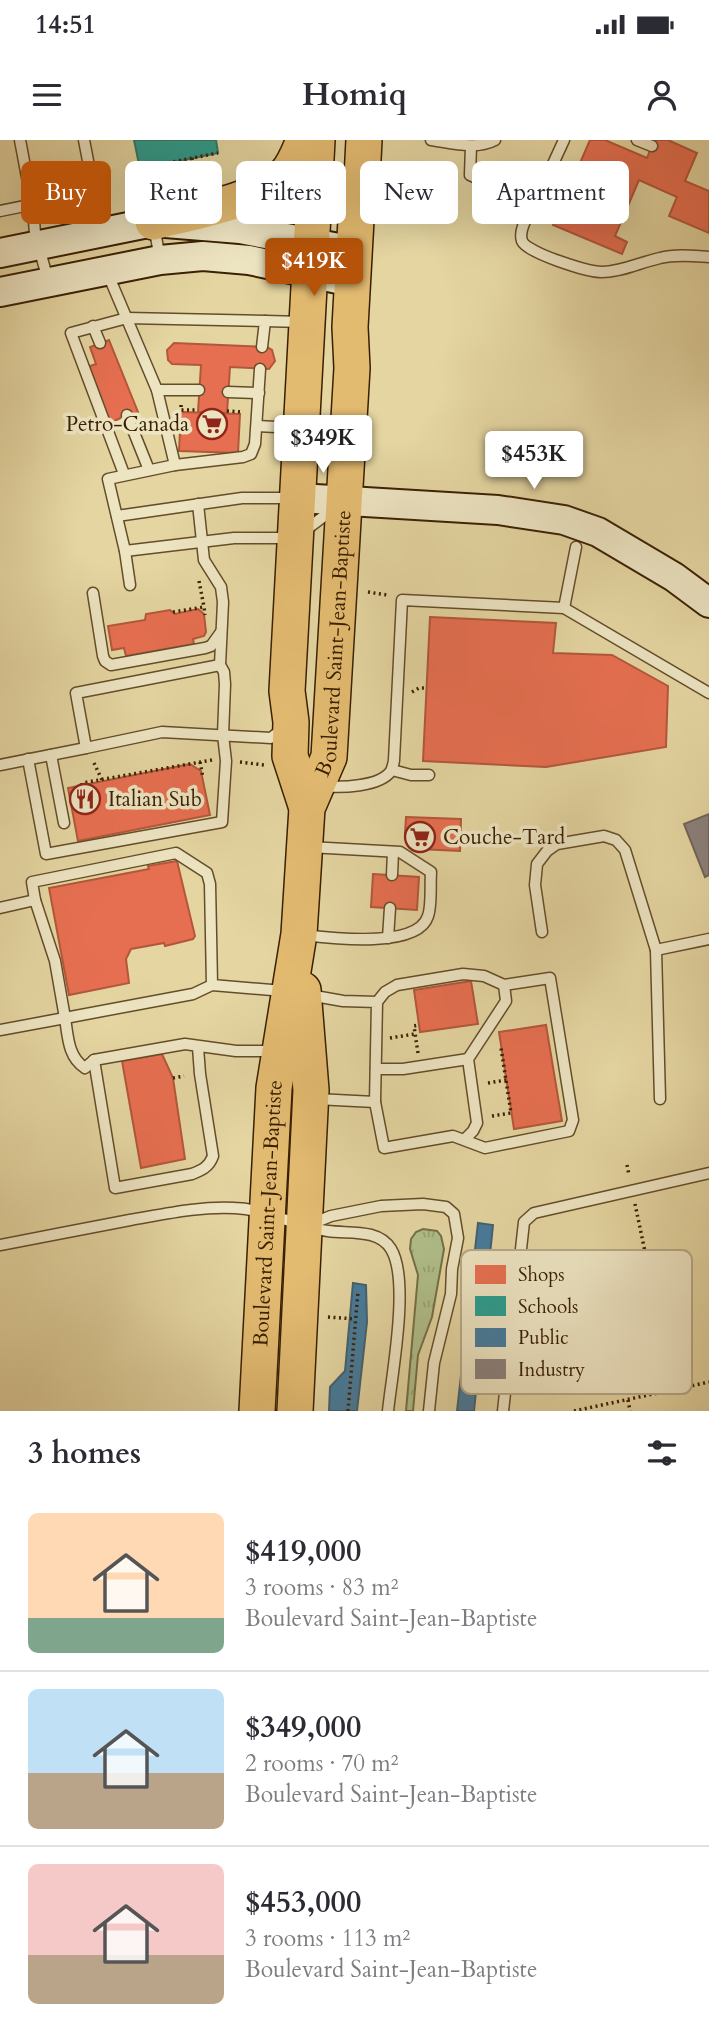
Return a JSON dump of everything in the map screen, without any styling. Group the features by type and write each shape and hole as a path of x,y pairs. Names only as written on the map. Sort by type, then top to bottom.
{"highway":[{"path":"222,204 240,199 285,175 297,158 304,140"},
{"name":"Boulevard Saint-Jean-Baptiste","path":"295,1411 310,1098 294,1052 307,792 290,756 288,691 307,321 299,255 317,140"},
{"name":"Boulevard Saint-Jean-Baptiste","path":"307,792 329,757 352,368 350,327 353,266 364,140"},
{"name":"Boulevard Saint-Jean-Baptiste","path":"257,1411 274,1088 294,1052"}],"street":[{"path":"0,253 143,224"},
{"path":"178,224 228,228 299,255 353,266"},
{"path":"0,292 191,256 299,255"},
{"path":"299,498 498,510 564,520 598,532 674,578 709,603"}],"lane":[{"path":"20,140 24,161"},
{"path":"84,140 88,161"},
{"path":"431,140 471,146 483,146 495,140"},
{"path":"554,161 564,140"},
{"path":"637,140 652,146"},
{"path":"471,146 472,176"},
{"path":"0,211 21,207"},
{"path":"34,224 37,246 49,283"},
{"path":"153,224 160,260"},
{"path":"524,224 521,239 525,245 586,270 615,271 661,257 709,257"},
{"path":"107,271 157,390 175,465"},
{"path":"124,474 71,333 127,318 307,321"},
{"path":"262,347 265,321"},
{"path":"93,326 100,343"},
{"path":"130,585 108,479 175,465 251,454 256,444 260,369"},
{"path":"157,390 199,390"},
{"path":"228,392 259,393"},
{"path":"127,415 149,470"},
{"path":"257,426 302,428"},
{"path":"117,516 242,498 299,498"},
{"path":"125,551 250,537 296,538 344,500"},
{"path":"28,759 46,854 222,822 226,761 223,734 225,684 220,665 223,602 221,587 204,559 198,505"},
{"path":"564,608 576,547"},
{"path":"93,593 103,656 111,665 205,649 211,646 222,632"},
{"path":"307,792 355,787 387,775 392,770 402,600 564,608 709,693"},
{"path":"86,748 76,693 220,665"},
{"path":"0,765 162,732 271,737 291,722"},
{"path":"51,755 64,823"},
{"path":"392,770 411,775 429,775"},
{"path":"542,932 535,885 537,864 547,851 557,845 604,836 616,840 625,850 656,950 660,1099"},
{"path":"299,934 346,940 388,937 417,930 428,916 430,872 400,852 305,847"},
{"path":"392,875 393,852"},
{"path":"212,985 210,884 207,873 176,853 32,882 55,961 72,1055 85,1068 94,1059 185,1044 236,1051 294,1052"},
{"path":"0,908 36,900"},
{"path":"388,937 390,908"},
{"path":"656,950 709,939"},
{"path":"463,974 484,976 504,985 551,978 572,1126 566,1133 491,1147 480,1147 465,1139 447,1136 384,1148 375,1102 377,1002 397,985 463,974"},
{"path":"0,1030 193,994 212,985 296,992 343,1001 377,1002"},
{"path":"465,1139 477,1123 468,1059 506,1001 504,985"},
{"path":"94,1059 115,1188 192,1174 211,1163 213,1156 198,1047"},
{"path":"376,1069 402,1069 468,1059"},
{"path":"310,1098 375,1102"},
{"path":"521,1250 524,1222 534,1213 709,1173"},
{"path":"304,1227 331,1216 381,1206 422,1204 446,1207 454,1214 458,1238 452,1269 451,1294 434,1363 429,1411"},
{"path":"0,1245 158,1215 235,1208 304,1227 372,1234 390,1247 397,1265 401,1291 388,1411"}],"path":[{"path":"178,161 218,153"},
{"path":"181,410 198,410"},
{"path":"197,575 207,625"},
{"path":"365,592 374,593"},
{"path":"173,612 204,607"},
{"path":"82,785 214,760"},
{"path":"200,762 203,778"},
{"path":"238,762 269,765"},
{"path":"376,1040 415,1034 414,1026 419,1025"},
{"path":"490,1117 511,1113 501,1048"},
{"path":"498,1081 506,1080"},
{"path":"626,1166 644,1250"},
{"path":"348,1411 358,1291"},
{"path":"326,1317 356,1319"},
{"path":"574,1411 656,1394"},
{"path":"628,1400 630,1411"}],"green space":[{"path":"423,1229 437,1231 444,1249 432,1317 418,1355 413,1411 406,1411 418,1275 410,1249 411,1239 416,1232"}],"building: Shops":[{"path":"590,140 605,140 647,158 654,140 668,140 697,153 685,181 709,191 709,233 669,216 677,197 639,180 629,203 629,161 581,161"},
{"path":"620,224 615,236 627,242 622,254 553,225"},
{"path":"109,340 138,412 110,423 87,367 96,364 90,347"},
{"path":"174,343 267,347 272,350 275,361 269,369 230,367 227,413 198,412 201,365 172,364 168,360 167,350"},
{"path":"181,412 240,414 238,453 179,451"},
{"path":"198,609 204,614 206,632 204,636 193,639 194,644 126,656 124,648 112,650 108,626 145,620 146,614 170,610 175,614"},
{"path":"430,617 556,623 553,653 612,655 668,686 666,747 546,767 423,761"},
{"path":"190,764 201,771 210,815 78,841 68,788"},
{"path":"406,817 461,819 460,851 418,849 405,834"},
{"path":"177,861 195,936 193,939 165,946 164,943 131,949 126,959 129,983 69,995 49,888"},
{"path":"373,874 419,877 417,910 371,907"},
{"path":"471,981 478,1024 420,1032 414,990"},
{"path":"546,1025 562,1121 514,1129 499,1032"},
{"path":"162,1054 173,1078 185,1159 141,1168 122,1061"}],"building: Schools":[{"path":"134,140 216,140 218,153 179,161 138,161"}],"building: Public":[{"path":"478,1223 493,1225 490,1250 475,1250"},
{"path":"353,1283 366,1285 367,1322 357,1411 329,1411 330,1387 345,1371"},
{"path":"461,1375 461,1394 476,1394 474,1411 457,1411"}],"building: Industry":[{"path":"709,814 709,875 705,877 684,824"}],"place":[{"name":"Petro-Canada","path":"212,424"},
{"name":"Italian Sub","path":"85,799"},
{"name":"Couche-Tard","path":"420,837"}]}
